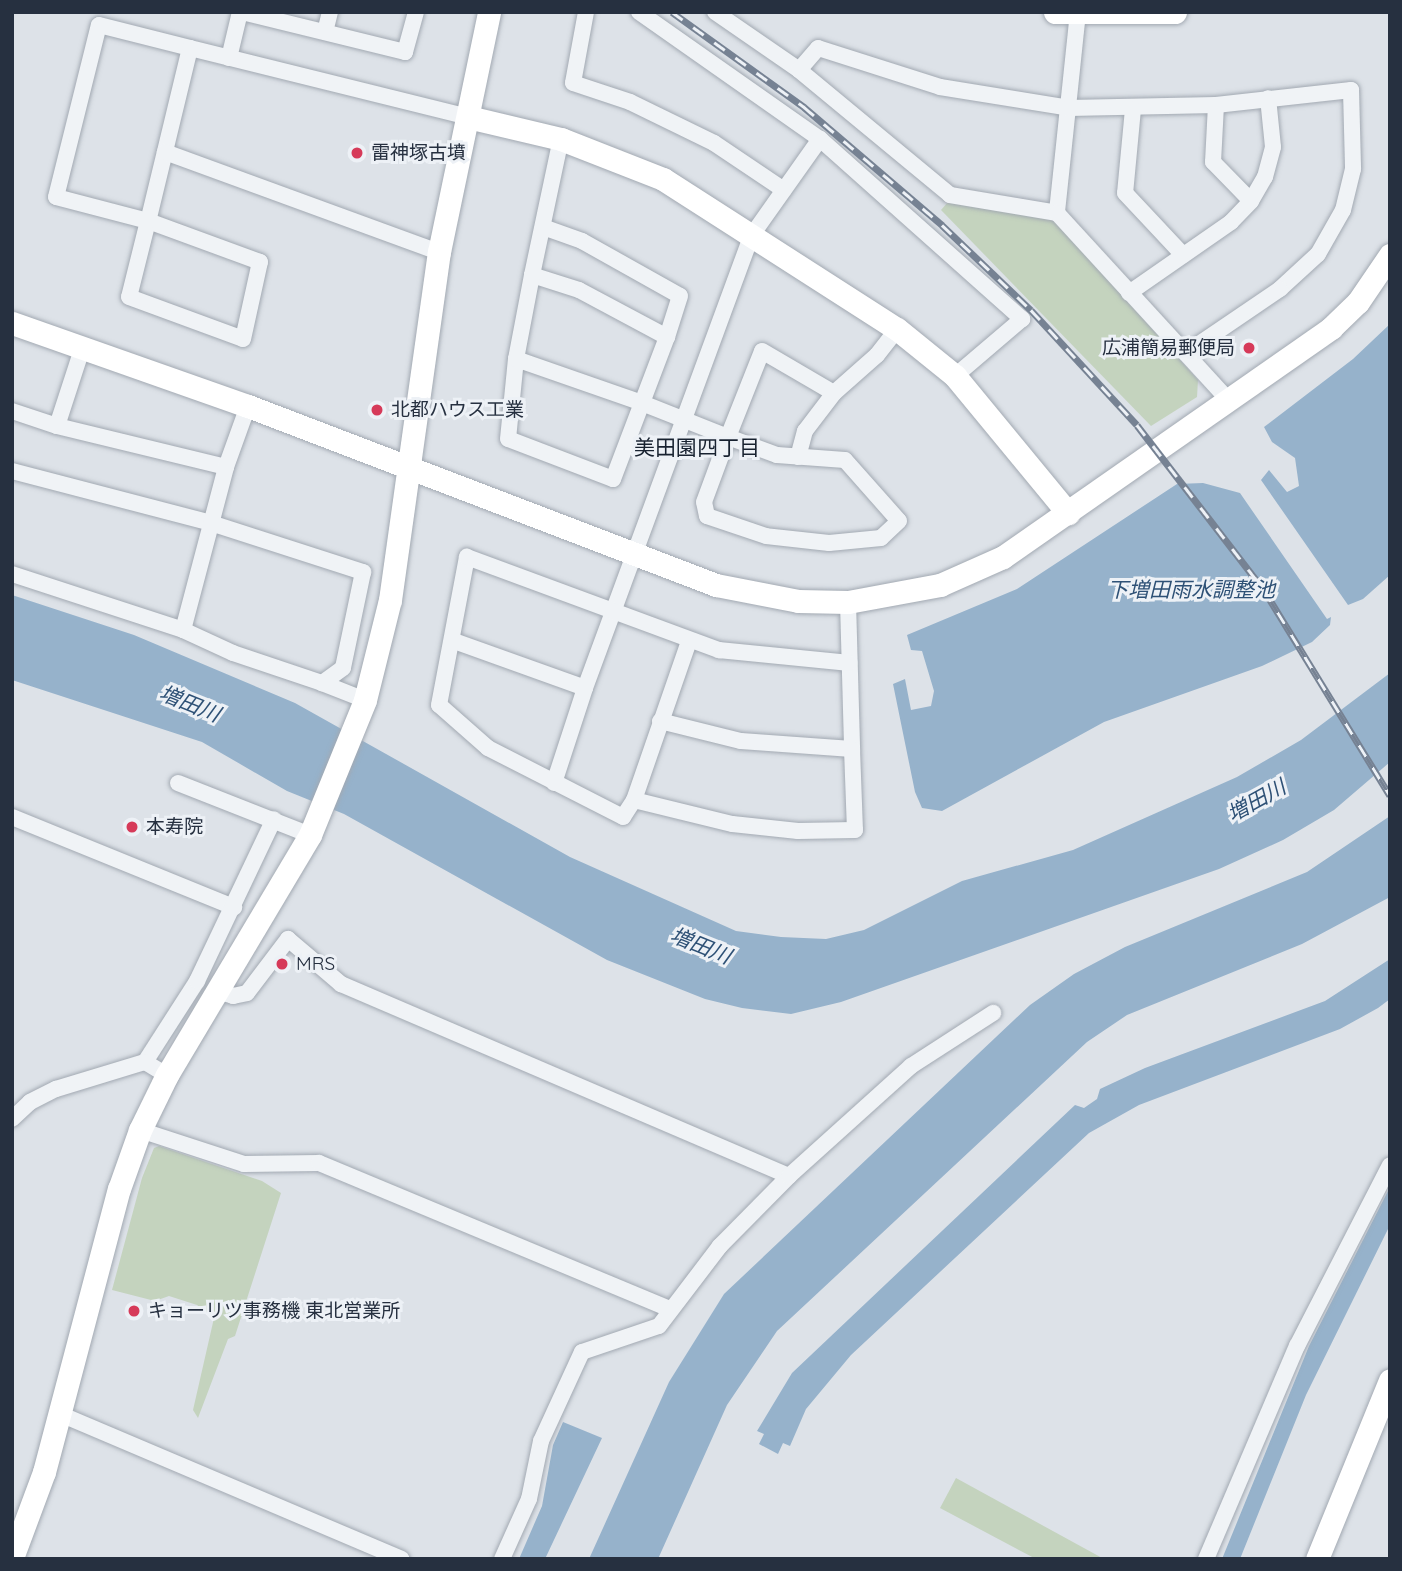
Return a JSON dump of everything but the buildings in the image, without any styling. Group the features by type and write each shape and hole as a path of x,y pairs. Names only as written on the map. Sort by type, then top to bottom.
{"street":[{"path":"229,58 241,12 405,52 416,12"},
{"path":"325,32 330,12"},
{"path":"586,12 573,83 630,102 714,143 784,190"},
{"path":"639,12 820,139 1022,319 955,376"},
{"path":"715,12 799,70 950,195 1057,213 1229,401"},
{"path":"1057,213 1069,108 1071,13 1175,12"},
{"path":"12,1558 60,1414 119,1189 140,1130 167,1075 314,828 363,709 390,600 406,467 439,252 468,117 486,13"},
{"path":"190,48 165,152 148,221 129,297 243,339 260,262 148,221 56,197 99,25 561,139 663,178 897,329 955,376 1068,513"},
{"path":"799,70 818,48 940,87 1069,108 1133,109 1216,105 1351,90 1353,169 1343,210 1318,254 1280,289 1186,353"},
{"path":"1129,293 1231,222 1251,201 1265,177 1273,147 1268,98"},
{"path":"1216,105 1213,162 1251,201"},
{"path":"1133,109 1125,194 1183,255"},
{"path":"542,228 582,241 680,296 613,479 508,439 516,359 531,275 561,139"},
{"path":"554,783 585,688 615,614 752,235 820,139"},
{"path":"165,152 439,252"},
{"path":"12,323 248,406 716,585 757,595 848,602 890,597 951,581 1003,557 1331,328 1358,302 1390,255"},
{"path":"531,275 579,290 667,337"},
{"path":"798,457 805,431 834,393 877,355 897,329"},
{"path":"57,426 83,346"},
{"path":"516,359 642,403 727,437 798,457 845,460 899,521 881,538 830,543 766,536 707,516 704,502 727,437 762,351 834,393"},
{"path":"183,630 226,467 248,406"},
{"path":"12,411 57,426 226,467"},
{"path":"12,471 211,523 363,572 343,668 322,683"},
{"path":"690,641 634,800 623,817 488,748 439,705 454,641 467,557 690,641 759,657 849,663"},
{"path":"12,574 183,630 233,653 322,683 363,709"},
{"path":"634,800 732,824 798,831 855,830 848,602"},
{"path":"454,641 585,688"},
{"path":"660,721 741,741 852,749"},
{"path":"178,783 274,819 314,828"},
{"path":"12,817 234,908"},
{"path":"12,1119 30,1102 56,1089 145,1062 197,981 274,819"},
{"path":"217,991 233,996 247,993 288,939 341,984 789,1176"},
{"path":"502,1559 529,1499 541,1441 582,1352 659,1326 720,1246 789,1176 911,1066 993,1013"},
{"path":"145,1062 167,1075"},
{"path":"140,1130 244,1164 319,1163 670,1309"},
{"path":"1206,1559 1286,1370 1390,1165"},
{"path":"1317,1559 1390,1380"},
{"path":"60,1414 402,1559"}],"green space":[{"path":"948,202 1054,220 1198,380 1197,397 1151,426 941,210"},
{"path":"159,1146 262,1181 281,1193 235,1336 228,1339 198,1418 193,1410 214,1318 197,1305 169,1296 155,1301 112,1290 142,1178 154,1148"},
{"path":"956,1478 1104,1559 1036,1559 940,1508"}],"water":[{"name":"下増田雨水調整池","path":"1390,324 1390,575 1363,599 1348,605 1261,480 1269,470 1287,492 1299,486 1295,458 1272,442 1264,427 1353,359"},
{"name":"下増田雨水調整池","path":"1203,483 1240,493 1327,619 1331,617 1330,625 1312,642 1262,666 1104,722 942,811 922,808 915,792 893,684 905,679 911,710 931,706 934,691 922,651 911,650 907,635 1017,589 1177,484"},
{"name":"増田川","path":"12,595 134,635 295,703 570,857 736,931 781,937 826,939 864,930 962,881 1073,850 1237,777 1301,740 1390,673 1390,762 1334,810 1283,840 1219,869 841,1002 791,1014 742,1008 705,999 607,960 344,814 287,791 202,742 12,680"},
{"path":"1390,816 1390,897 1302,944 1127,1015 1087,1042 777,1331 727,1405 658,1559 589,1559 669,1382 724,1294 1030,1005 1074,974 1125,947 1307,872"},
{"path":"1390,959 1390,999 1378,1008 1340,1029 1139,1105 1089,1133 851,1355 806,1409 790,1446 783,1443 778,1454 759,1444 764,1434 757,1431 792,1373 1075,1105 1084,1108 1097,1099 1100,1089 1145,1068 1325,1001"},
{"path":"1390,1187 1390,1225 1306,1395 1240,1559 1222,1559 1309,1346"},
{"path":"563,1422 602,1438 545,1559 519,1559 542,1506 553,1445"}],"railway":[{"path":"672,12 804,107 942,225 1031,310 1137,425 1264,590 1390,796"}],"place":[{"name":"雷神塚古墳","path":"357,153"},
{"name":"広浦簡易郵便局","path":"1249,348"},
{"name":"北都ハウス工業","path":"377,410"},
{"name":"本寿院","path":"132,827"},
{"name":"MRS","path":"282,964"},
{"name":"キョーリツ事務機 東北営業所","path":"134,1311"}],"district":[{"name":"美田園四丁目","path":"697,447"}]}
